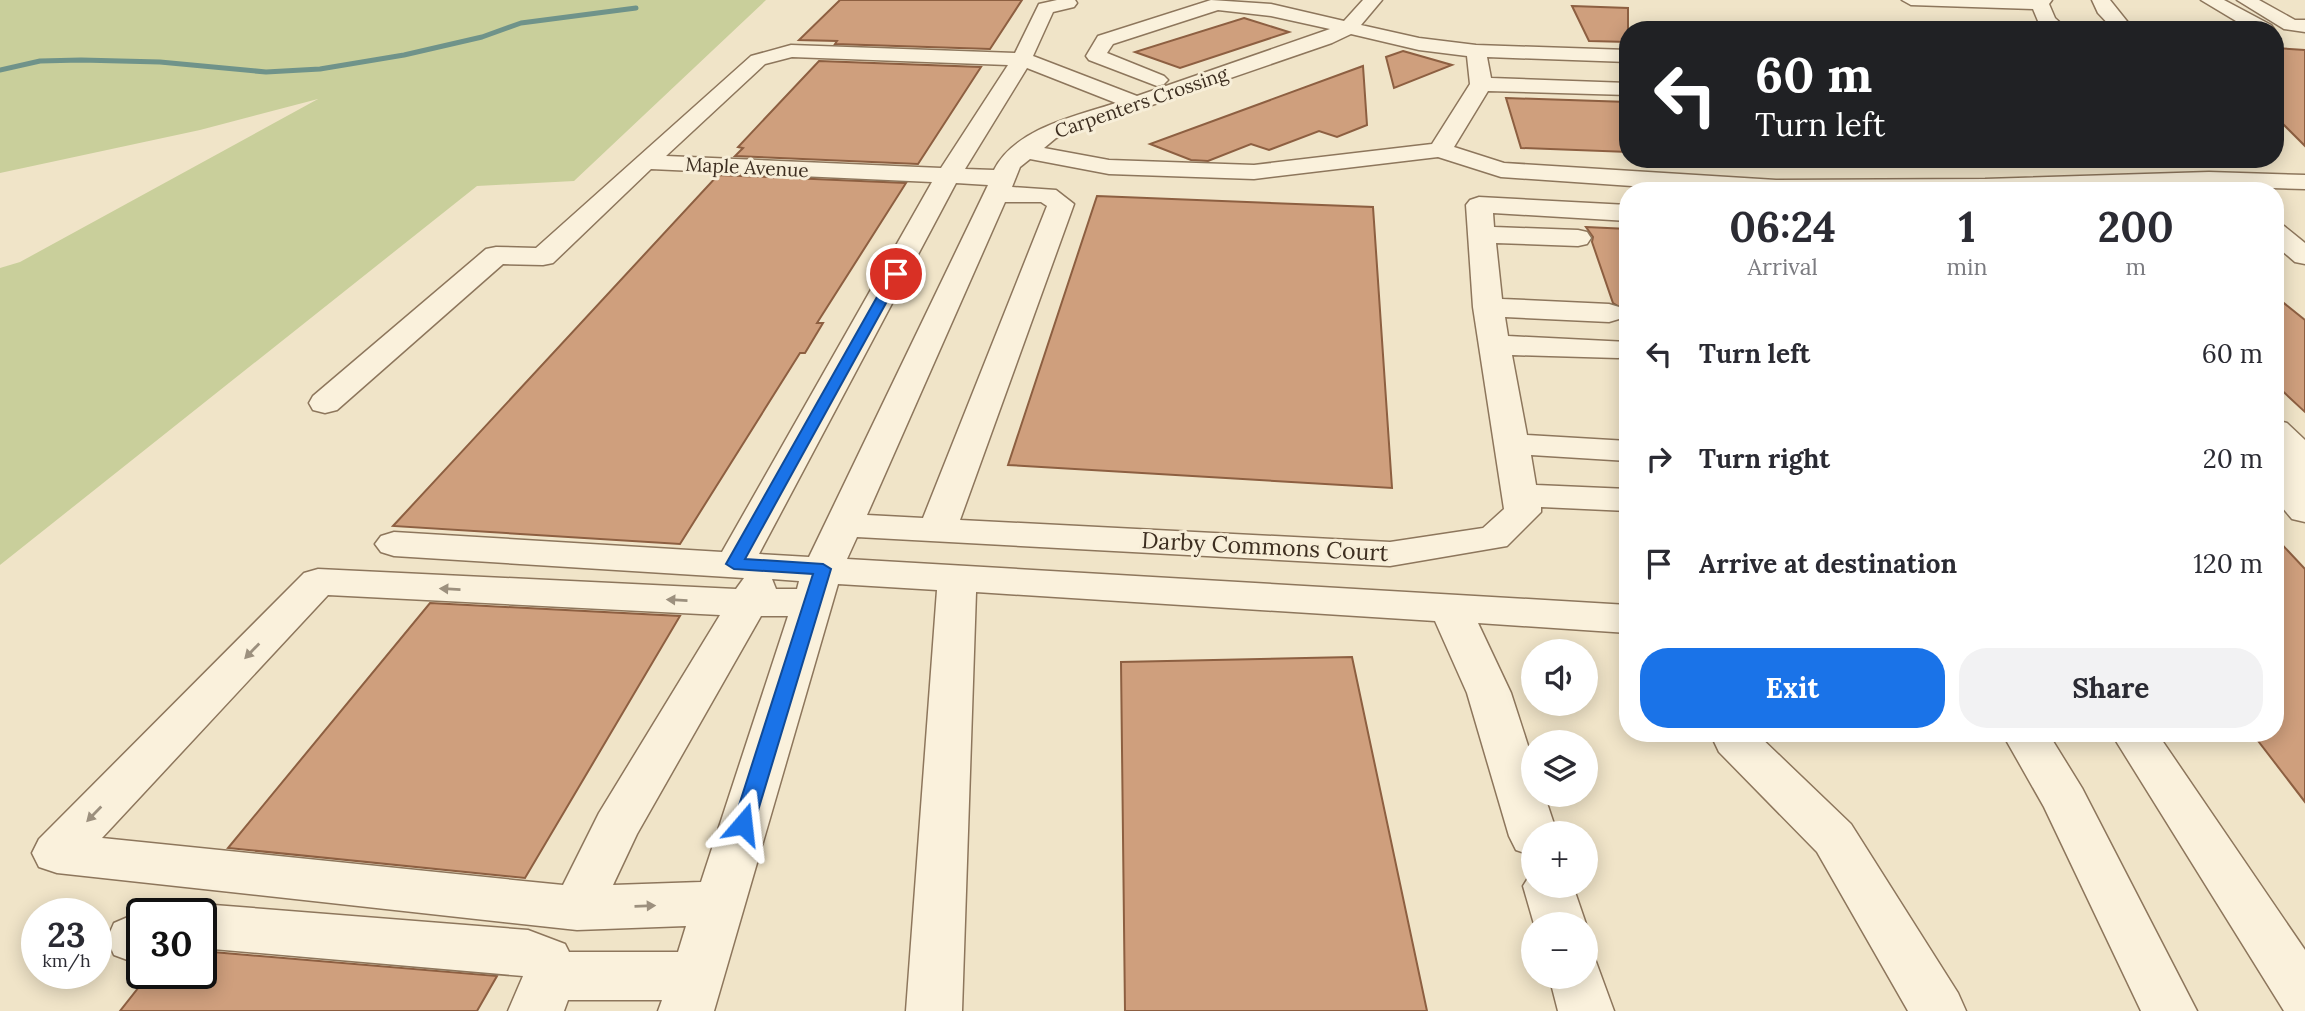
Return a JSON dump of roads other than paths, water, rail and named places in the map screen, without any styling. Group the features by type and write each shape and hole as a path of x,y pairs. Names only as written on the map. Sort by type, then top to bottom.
{"street":[{"path":"577,908 615,827 673,733 948,176 1022,59 1045,8 1068,3 1066,0"},
{"name":"Carpenters Crossing","path":"691,993 818,585 841,525 1010,163 1048,133 1325,39 1348,28 1373,0"},
{"path":"1911,0 2042,2 2047,21"},
{"path":"2101,0 2105,9 2116,21"},
{"path":"2210,0 2248,21"},
{"path":"2246,0 2284,21"},
{"path":"1157,80 1096,56 1105,40 1217,4 1272,10 1389,37 1476,51 1619,56"},
{"path":"2284,21 2291,25 2305,26"},
{"path":"1360,49 1389,37"},
{"path":"2284,40 2295,46"},
{"name":"Maple Avenue","path":"645,162 758,60 791,51 1022,59"},
{"path":"1440,150 1481,84 1476,51"},
{"path":"1281,76 1334,58"},
{"path":"1022,59 1136,103"},
{"path":"1481,84 1619,89"},
{"path":"1068,160 1105,141"},
{"path":"1024,151 1109,167 1254,172 1440,150 1502,170 1676,182"},
{"path":"324,403 496,255 543,257 645,162"},
{"name":"Maple Avenue","path":"645,162 948,176 1047,195 1061,204 937,530"},
{"path":"2201,168 2214,182"},
{"path":"2275,182 2294,181"},
{"name":"Darby Commons Court","path":"841,525 1390,554 1494,538 1523,512 1488,307 1479,205 1619,213"},
{"path":"1480,234 1578,238"},
{"path":"2284,239 2305,256"},
{"path":"1488,307 1609,313"},
{"path":"1495,345 1618,349"},
{"path":"2284,439 2296,451 2293,499 2305,511"},
{"path":"1520,495 1619,500"},
{"path":"394,544 818,585 957,580 1619,618"},
{"path":"718,903 577,908 57,853 318,582 751,578"},
{"path":"934,1011 957,580"},
{"path":"1450,608 1489,693 1528,821"},
{"path":"1737,742 1834,838 1938,1011"},
{"path":"2029,742 2065,801 2169,1011"},
{"path":"2139,742 2305,996"},
{"path":"217,927 528,953 546,961 544,993 691,993"},
{"path":"1580,989 1586,1011"}],"lane":[{"path":"1512,444 1619,450"}],"waterway":[{"path":"0,70 40,61 81,60 160,62 266,72 320,69 404,55 482,37 521,23 636,8"}]}
